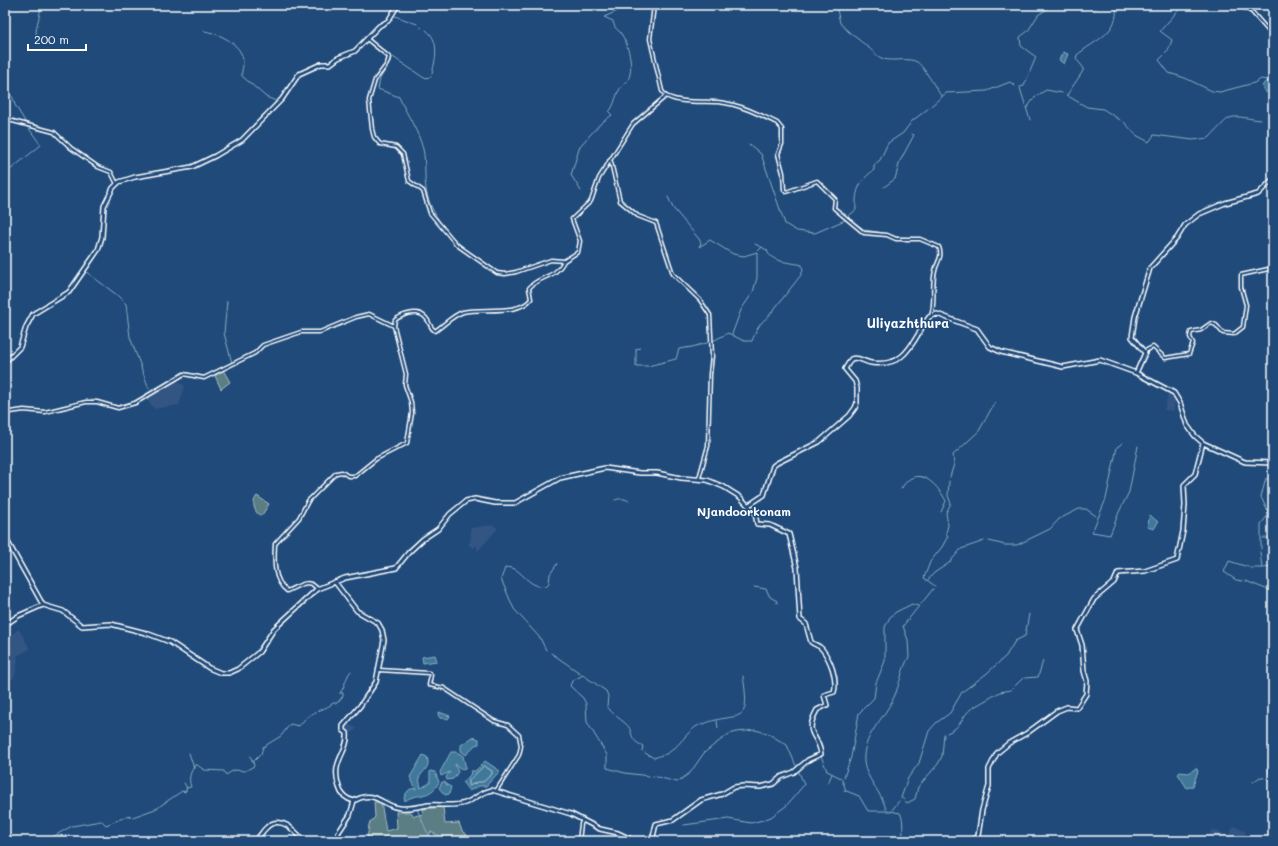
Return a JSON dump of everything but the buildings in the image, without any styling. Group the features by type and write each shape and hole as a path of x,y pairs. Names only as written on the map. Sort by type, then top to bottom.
{"main road":[{"path":"5,362 20,347 26,327 33,314 69,292 98,250 102,237 104,206 113,188 117,184 135,177 192,167 215,156 242,140 282,99 299,74 321,64 330,64 338,58 354,51 379,26 388,21 398,5"},
{"path":"1136,373 1145,351 1136,343 1132,334 1135,317 1150,268 1191,219 1225,203 1258,194 1273,179"},
{"path":"749,506 764,495 771,470 777,463 815,445 849,416 855,408 857,403 857,388 855,381 845,369 851,359 857,358 867,363 877,364 886,363 901,358 918,338 931,316 941,314 977,329 990,347 1001,352 1063,367 1100,360 1136,373 1174,393 1180,403 1187,425 1195,436 1203,443 1245,462 1273,463"},
{"path":"970,841 978,836 982,810 989,786 989,769 997,753 1009,743 1027,733 1058,711 1067,707 1077,708 1082,701 1087,681 1084,671 1082,645 1077,630 1094,599 1114,582 1118,573 1153,569 1162,564 1173,562 1178,557 1185,505 1184,485 1195,474 1203,443"},
{"path":"5,625 18,616 43,605 63,610 82,626 112,624 160,637 209,668 224,673 238,668 253,657 261,649 274,629 316,589 345,578 396,568 423,539 438,529 461,504 471,500 483,499 502,503 515,503 560,478 605,468 640,473 657,473 681,478 699,478 724,486 749,506 756,515 757,524 770,525 790,534 790,542 795,552 797,568 800,619 806,624 811,642 821,648 834,671 835,690 825,694 827,705 817,710 810,730 819,745 821,754 808,760 797,769 767,786 753,788 738,786 722,794 701,800 673,820 656,824 652,841"},
{"path":"5,537 43,605"},
{"path":"335,582 357,611 378,623 382,630 384,640 376,682 367,696 343,726 343,730 347,733 347,739 336,767 336,779 341,794 354,801"},
{"path":"339,841 338,833 350,815 354,801 361,797 372,797 382,800 396,808 415,808 428,805 460,804 492,790 564,812 600,829 618,833 635,841"},
{"path":"255,841 269,825 278,822 291,827 304,841"}],"street":[{"path":"654,5 650,39 662,91 666,96 690,102 719,102 735,105 777,124 782,130 782,144 778,154 783,173 784,190 786,192 817,181 834,198 834,208 861,232 887,235 896,239 920,239 939,247 940,260 934,272 934,304 931,316"},
{"path":"1240,5 1252,12 1273,36"},
{"path":"367,39 389,57 387,64 375,80 369,100 374,137 380,144 396,147 403,154 409,181 423,191 430,213 457,245 491,270 500,274 526,270 552,260 564,261 578,252 581,245 572,219 591,201 599,178 633,124 666,96"},
{"path":"5,119 54,132 71,148 98,167 111,172 117,184"},
{"path":"609,161 611,162 620,201 638,216 656,223 674,274 701,301 710,315 712,356 708,446 699,478"},
{"path":"316,589 314,585 309,583 302,584 287,591 283,588 276,576 275,544 299,518 308,501 336,472 342,472 348,476 355,476 376,459 407,443 412,413 411,402 405,385 406,374 394,322 399,317 417,313 422,314 426,318 431,328 435,331 457,314 464,312 506,310 526,304 532,299 529,288 533,284 555,273 562,267 564,261"},
{"path":"1145,351 1153,347 1162,356 1168,358 1188,354 1193,343 1190,336 1191,332 1201,330 1211,323 1216,325 1223,333 1234,334 1243,327 1246,310 1241,275 1273,268"},
{"path":"5,415 10,412 24,410 50,411 86,402 96,402 118,408 135,403 184,374 204,378 255,353 263,345 294,334 301,332 320,332 356,317 368,314 394,326"},
{"path":"379,670 429,674 431,675 430,685 444,688 494,721 508,725 515,731 520,739 520,750 496,791"},
{"path":"579,841 580,824 583,820"}],"shaded area":[{"path":"176,380 185,386 179,405 154,409 146,398"},
{"path":"1168,393 1175,399 1174,411 1164,410"},
{"path":"493,525 498,528 479,550 477,550 477,545 474,548 468,545 471,538 470,528"},
{"path":"19,629 30,649 17,656 18,661 15,676 9,683 5,683 5,639"},
{"path":"347,724 357,728 351,734 345,727"},
{"path":"1234,826 1246,832 1242,841 1206,841 1212,829 1228,836"}],"green space":[{"path":"223,370 230,382 221,389 215,376"},
{"path":"257,496 269,504 262,515 259,515 254,508 254,501"},
{"path":"374,802 381,802 386,831 397,828 396,812 411,812 414,816 423,814 423,809 443,807 445,824 459,823 462,831 467,835 464,841 443,841 441,837 431,832 428,836 429,841 367,841 369,824 375,817"}],"water":[{"path":"1063,52 1068,54 1064,64 1059,60"},
{"path":"1266,82 1270,82 1272,83 1272,91 1266,92 1263,89 1263,85"},
{"path":"1150,515 1158,522 1154,529 1147,527"},
{"path":"435,655 437,661 423,663 422,657"},
{"path":"439,712 450,716 448,719 440,718 438,715"},
{"path":"473,737 479,739 479,744 475,745 466,755 461,751 461,745"},
{"path":"451,752 457,752 463,756 466,768 461,769 455,764 458,772 453,779 447,780 446,777 450,772 441,776 440,772"},
{"path":"423,755 427,757 428,764 419,778 421,788 430,783 430,771 435,772 439,782 432,791 427,794 410,798 405,801 404,798 408,791 411,789 416,789 410,777"},
{"path":"485,761 500,771 486,786 479,786 469,791 463,783 470,775 471,771 475,771"},
{"path":"1196,768 1198,771 1193,786 1187,788 1178,774 1180,772 1189,773"},
{"path":"442,782 445,782 451,787 449,794 445,795 439,788"}],"waterway":[{"path":"40,5 40,15 36,32 39,41 44,44"},
{"path":"581,191 571,175 580,146 600,124 612,115 609,112 619,90 627,82 630,75 631,64 629,51 625,40 616,28 613,21 604,17 620,10 624,5"},
{"path":"836,5 840,23 846,30 877,56 888,60 910,60 920,64 942,97"},
{"path":"1020,87 1024,86 1036,57 1021,46 1020,37 1028,31 1038,15 1053,5"},
{"path":"1084,5 1089,8"},
{"path":"1091,10 1092,11 1100,5"},
{"path":"1067,95 1083,71 1083,67 1076,59 1077,55 1105,35 1110,29 1114,23 1116,5"},
{"path":"1183,5 1160,31 1172,40 1168,51 1159,60 1169,73 1185,78 1212,91 1220,92 1254,83 1261,79 1273,81"},
{"path":"395,16 417,24"},
{"path":"426,30 433,39 436,50 432,73"},
{"path":"204,31 216,34 233,44 238,49 243,60 242,76 266,97 276,101"},
{"path":"431,77 424,78 393,57 380,79 378,89 399,97 421,142 423,149 426,189 432,208 442,225 470,253"},
{"path":"931,106 946,93 987,91 1010,82 1015,86"},
{"path":"5,88 13,98 15,105 26,123"},
{"path":"1020,88 1030,120"},
{"path":"1027,108 1035,97 1046,90 1062,93"},
{"path":"1066,95 1087,107 1103,109 1120,120"},
{"path":"883,233 865,230 847,217 856,210 856,197 861,182 874,170 874,165 880,160 888,143 903,133 912,121 929,108"},
{"path":"1124,122 1136,135 1149,142 1154,135 1193,140 1209,138 1222,124 1235,117 1260,120"},
{"path":"5,174 41,145 27,126"},
{"path":"884,187 895,179 900,161 914,135 912,134"},
{"path":"749,144 761,154 785,224 797,231 815,233 845,220"},
{"path":"668,197 673,208 699,239 701,243 699,247 710,240 733,254 744,256 757,252"},
{"path":"887,234 897,237 917,238"},
{"path":"924,240 930,242"},
{"path":"713,341 728,333 744,341 752,341 760,325 801,275 803,270 802,265 777,260 772,257 767,250 755,244"},
{"path":"732,334 741,310 753,292 757,278 757,252 762,247"},
{"path":"85,271 117,295 126,304 130,337 149,389 161,387 183,372 203,376 209,375"},
{"path":"222,368 232,363 224,333 227,301"},
{"path":"640,348 636,349 636,366 648,366 676,359 679,349 710,342"},
{"path":"950,477 954,464 953,455 979,431 995,402"},
{"path":"1123,443 1117,447 1106,499 1092,532 1110,535 1129,492 1138,446"},
{"path":"901,489 907,481 913,477 919,476 925,478 937,487 946,501 941,512"},
{"path":"1268,480 1266,478 1261,497 1268,512 1273,516"},
{"path":"935,586 924,578 930,562 942,547 948,536 946,533 948,525 946,513 951,503 948,496 949,481"},
{"path":"615,500 623,499 630,502"},
{"path":"1270,512 1273,508"},
{"path":"989,541 1005,545 1017,545 1050,529 1059,519 1079,509 1086,509 1096,516"},
{"path":"1261,549 1261,524 1268,515"},
{"path":"1263,538 1273,538"},
{"path":"927,581 934,573 949,563 961,549 984,541"},
{"path":"1251,568 1262,568 1260,552"},
{"path":"1243,581 1236,580 1224,572 1229,561 1248,567"},
{"path":"546,650 540,638 514,609 501,579 505,568 510,568 515,569 534,584 546,586 549,583 550,574 557,564"},
{"path":"1262,568 1273,567"},
{"path":"1246,581 1273,592"},
{"path":"754,587 766,589 770,597 777,601 777,603"},
{"path":"921,604 933,589"},
{"path":"844,777 851,757 859,713 874,698 876,683 885,661 885,627 890,617 896,612 912,604 918,606"},
{"path":"886,809 865,768 864,752 866,744 874,728 890,705 896,692 909,657 908,640 903,626 919,606"},
{"path":"901,798 908,778 919,763 929,731 936,723 950,713 962,692 986,674 1006,656 1015,641 1025,636 1029,614"},
{"path":"551,653 606,691 608,696 607,706 629,727 635,741 643,746 642,751"},
{"path":"1025,678 1038,677 1043,661"},
{"path":"340,693 351,671"},
{"path":"583,675 572,681 570,686 583,698 586,704 587,722 607,755 607,768 625,773 649,776"},
{"path":"701,725 739,715 743,711 745,705 743,676"},
{"path":"974,707 1000,692 1011,690 1023,678"},
{"path":"307,717 333,703 337,703 343,696 343,693 340,693"},
{"path":"947,733 956,728 968,711 972,708"},
{"path":"261,754 263,747 281,736 290,724 299,726 305,719"},
{"path":"717,721 718,728"},
{"path":"664,755 699,725"},
{"path":"653,776 677,782 690,773 704,753 729,734 755,730 767,733 787,745 797,768"},
{"path":"902,798 907,803 915,799 918,787 938,764 942,756 944,734"},
{"path":"815,740 818,748"},
{"path":"189,753 194,768"},
{"path":"645,753 654,758 662,755"},
{"path":"186,788 191,787 190,775 196,764 204,770 224,771 226,775 234,770 245,771 254,766 253,762 260,755"},
{"path":"1273,755 1268,763 1269,774 1273,771"},
{"path":"250,756 253,762"},
{"path":"821,756 827,771 841,778 846,790"},
{"path":"684,825 728,819 751,823 771,817 786,806 803,786 804,784 798,770"},
{"path":"828,783 832,774"},
{"path":"1253,782 1260,777 1264,778"},
{"path":"1267,779 1273,782"},
{"path":"160,806 182,791 185,792 187,788 184,783"},
{"path":"844,790 859,796 868,811 890,811 900,813 904,841"},
{"path":"892,810 899,801"},
{"path":"102,821 106,825 130,815 130,818 160,806"},
{"path":"417,809 427,832 431,835"},
{"path":"45,841 72,826 101,821"},
{"path":"1039,841 1043,836"}],"district":[{"name":"Uliyazhthura","path":"908,322"},
{"name":"Njandoorkonam","path":"744,511"}]}
